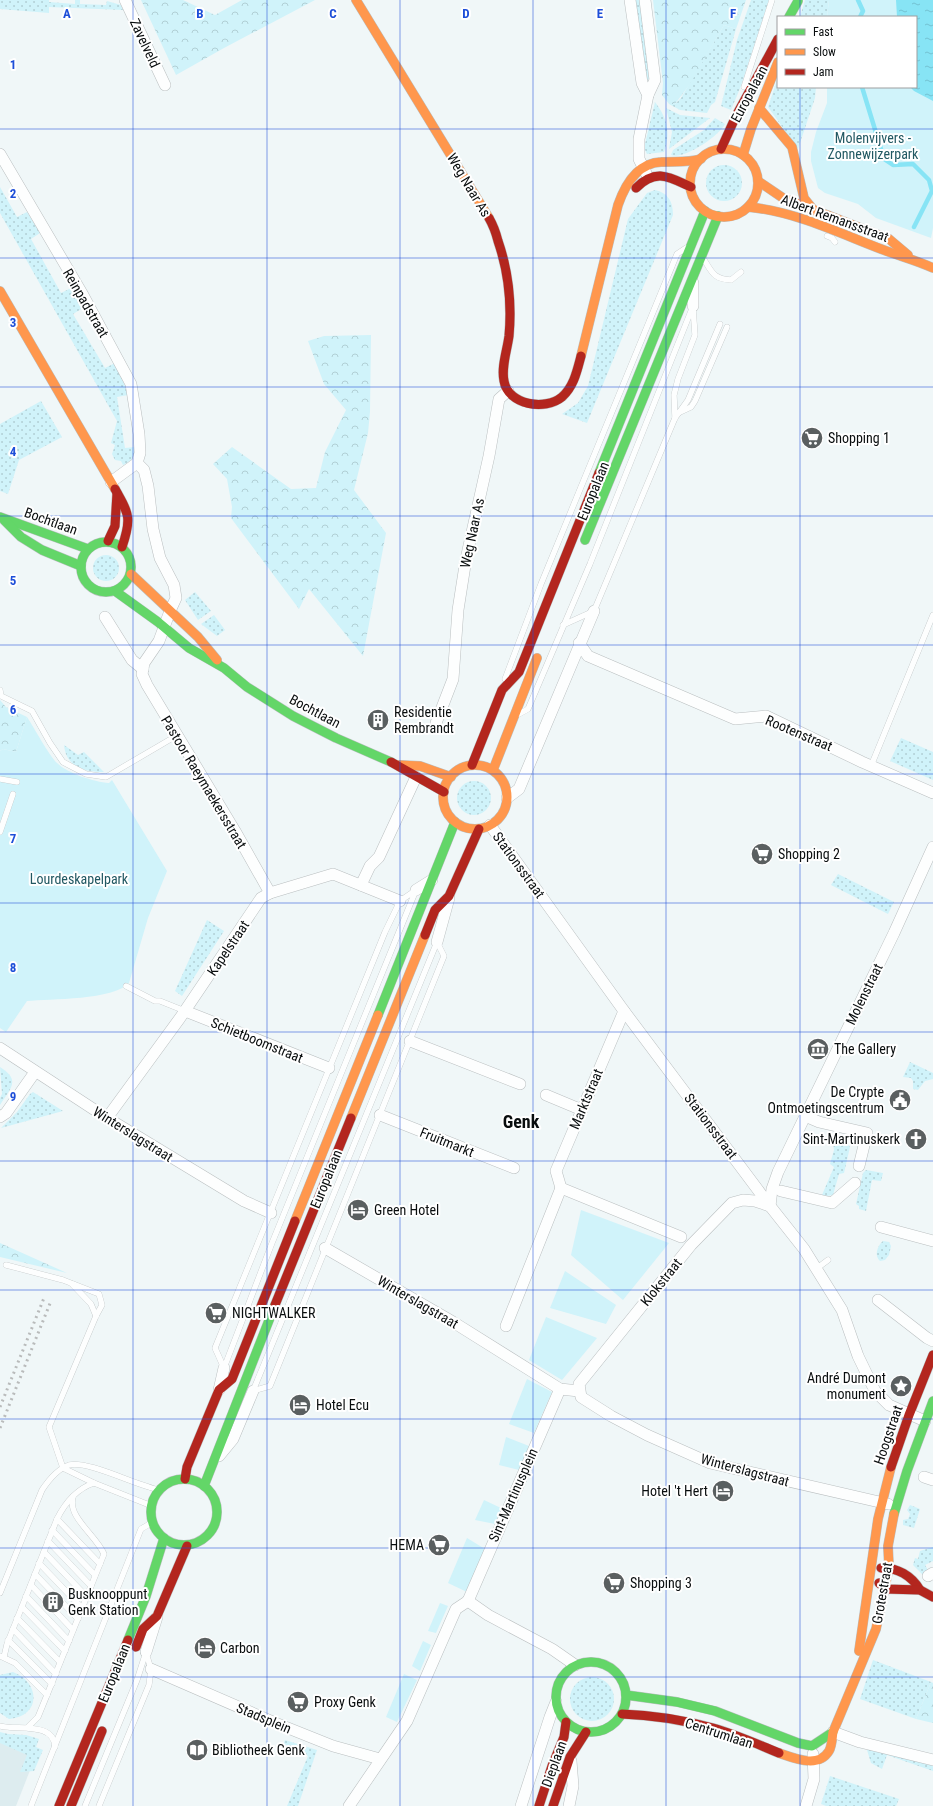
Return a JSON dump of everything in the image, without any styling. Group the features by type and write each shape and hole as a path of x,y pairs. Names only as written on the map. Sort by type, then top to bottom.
{"main road":[{"name":"Weg Naar As","path":"356,0 491,221 503,252 510,291 509,333 505,378 508,390"},
{"path":"790,16 798,0"},
{"path":"793,16 798,0"},
{"name":"Europalaan","path":"721,149 736,116 777,41"},
{"name":"Europalaan","path":"743,154 759,108 777,64"},
{"name":"Albert Remansstraat","path":"759,108 792,147 804,198 812,208"},
{"path":"508,390 514,398 526,403 556,400 569,390 575,379 614,225 645,173 656,162 688,163 701,159 714,151 721,149 729,149 743,154 756,170 758,181 756,195 748,207 734,215 718,216 706,211 693,197 691,188 693,172 701,159"},
{"path":"645,173 659,174 691,188"},
{"name":"Albert Remansstraat","path":"758,181 783,198 889,238 913,259"},
{"name":"Albert Remansstraat","path":"748,207 769,209 848,238 913,259 933,268"},
{"name":"Europalaan","path":"472,765 502,690 519,672 706,211"},
{"name":"Europalaan","path":"582,547 718,216"},
{"path":"0,291 117,493 125,503 129,512 129,526 122,547"},
{"path":"115,591 122,587 131,574 132,564 129,554 122,547 108,541 114,526 117,493"},
{"name":"Bochtlaan","path":"2,518 31,527 88,549"},
{"name":"Bochtlaan","path":"2,518 21,537 42,550 81,566"},
{"name":"Bochtlaan","path":"108,541 96,544 88,549 83,557 81,566 82,576 88,584 100,591 115,591 133,603 189,648 224,668 247,687 293,716 336,738 400,765 416,777 444,792"},
{"name":"Bochtlaan","path":"131,574 197,636 224,668"},
{"path":"492,770 540,650"},
{"name":"Bochtlaan","path":"400,765 420,766 451,777"},
{"path":"472,765 492,770 501,778 506,787 507,798 502,814 490,825 479,829 463,826 455,822 446,808 444,792 451,777 457,771 472,765"},
{"name":"Europalaan","path":"186,1480 187,1467 219,1390 232,1379 455,822"},
{"name":"Europalaan","path":"204,1486 210,1467 435,910 449,896 479,829"},
{"name":"Hoogstraat","path":"882,1502 909,1414 933,1355"},
{"path":"897,1506 920,1475 925,1421 933,1401"},
{"path":"176,1480 195,1481 204,1486 211,1493 217,1510 216,1520 207,1536 199,1542 187,1546 173,1543 164,1538 153,1522 152,1506 160,1490 176,1480"},
{"name":"Grotestraat","path":"854,1677 871,1573 878,1518 882,1502"},
{"name":"Grotestraat","path":"815,1761 823,1758 830,1750 833,1732 854,1677 876,1629 886,1589 889,1567 888,1546 897,1506"},
{"name":"Europalaan","path":"59,1806 146,1596 164,1538"},
{"name":"Europalaan","path":"132,1655 143,1629 157,1616 187,1546"},
{"path":"889,1567 917,1582 926,1581 886,1589 871,1573 889,1567"},
{"path":"926,1581 933,1597"},
{"path":"596,1663 608,1667 619,1676 626,1695 622,1714 618,1720 606,1729 598,1732 586,1732 574,1728 566,1722 558,1709 556,1702 557,1690 561,1679 576,1665 596,1663"},
{"name":"Centrumlaan","path":"626,1695 677,1702 715,1712 798,1743 812,1746"},
{"name":"Centrumlaan","path":"622,1714 646,1715 679,1720 714,1728 799,1760 815,1761"},
{"name":"Europalaan","path":"71,1806 107,1719"},
{"name":"Dieplaan","path":"539,1806 552,1766 564,1737 566,1722"},
{"name":"Dieplaan","path":"553,1806 570,1757 586,1732"},
{"path":"812,1746 833,1732"}],"street":[{"name":"Zavelveld","path":"125,0 165,85"},
{"path":"630,0 642,83 648,95"},
{"path":"645,0 655,80 648,95 639,139 639,159 645,173"},
{"name":"Reinpadstraat","path":"0,154 94,315 131,384 139,434 140,453 137,463"},
{"path":"693,306 694,275"},
{"name":"Weg Naar As","path":"436,723 453,679 458,610 466,559 489,456 499,399 508,390"},
{"path":"105,617 132,660 143,669 144,663 159,641 176,598 174,585 160,558 153,529 148,486 144,470 137,463 111,482"},
{"path":"507,798 519,789 579,643 594,611"},
{"name":"Rootenstraat","path":"579,643 588,656 735,719 766,716 933,793"},
{"name":"Pastoor Raeymaekersstraat","path":"143,669 142,674 147,686 235,831 270,893"},
{"path":"361,885 370,866 379,856 416,777"},
{"name":"Stationsstraat","path":"490,825 624,1011 804,1249 842,1310 858,1356 875,1391 889,1405 925,1421"},
{"name":"Molenstraat","path":"770,1206 772,1189 778,1172 810,1118 933,847"},
{"name":"Kapelstraat","path":"107,1118 185,1011 261,898 270,893 333,874 400,901"},
{"path":"416,890 432,880"},
{"name":"Europalaan","path":"437,942 449,896"},
{"name":"Schietboomstraat","path":"185,1011 329,1068"},
{"name":"Marktstraat","path":"561,1188 556,1171 624,1011"},
{"path":"413,1042 520,1084"},
{"name":"Winterslagstraat","path":"0,1048 107,1118 244,1201 270,1213"},
{"path":"0,1117 6,1113 35,1072"},
{"path":"546,1095 582,1110"},
{"name":"Fruitmarkt","path":"380,1115 514,1168"},
{"path":"810,1118 867,1133 860,1166"},
{"path":"781,1191 832,1203 855,1183"},
{"path":"506,1326 561,1188 681,1237"},
{"name":"Klokstraat","path":"580,1394 579,1384 691,1245 732,1203 743,1200 755,1201 770,1206"},
{"path":"880,1227 933,1241"},
{"name":"Winterslagstraat","path":"325,1248 470,1332 560,1389"},
{"path":"878,1300 930,1339"},
{"name":"Europalaan","path":"219,1390 224,1368"},
{"path":"560,1389 580,1394"},
{"name":"Sint-Martinusplein","path":"468,1601 560,1389"},
{"name":"Europalaan","path":"210,1467 233,1438 252,1391"},
{"name":"Winterslagstraat","path":"580,1394 610,1416 647,1435 710,1463 897,1506"},
{"path":"349,1806 380,1759 408,1721 456,1609 468,1601 488,1615 552,1649 576,1665"},
{"path":"146,1652 157,1616"},
{"name":"Stadsplein","path":"151,1669 333,1746 380,1759"},
{"path":"521,1806 556,1702"},
{"path":"833,1732 860,1742 933,1760"},
{"path":"806,1806 814,1779 815,1761 812,1746"},
{"name":"Dieplaan","path":"569,1806 573,1786 570,1757"}],"lane":[{"path":"736,116 772,0"},
{"path":"806,222 812,230"},
{"path":"819,233 832,238 835,242"},
{"path":"502,690 509,667 544,577 677,254 693,244"},
{"path":"702,257 714,276 721,279 731,280 741,272"},
{"path":"676,415 674,394 678,379 695,335 693,306"},
{"path":"513,718 528,709 590,564 693,306"},
{"path":"563,625 594,611 676,415 688,400 720,324"},
{"path":"676,415 690,407 695,402 727,327"},
{"path":"870,765 933,615"},
{"path":"0,690 1,696 32,711 50,743 63,762 86,774 106,777 176,736"},
{"path":"0,779 17,782"},
{"path":"0,832 13,794"},
{"path":"224,1368 215,1348 385,932 400,901 416,890"},
{"name":"Europalaan","path":"224,1368 275,1236 416,890"},
{"name":"Europalaan","path":"252,1391 270,1386 380,1115 413,1042 444,956 437,942"},
{"name":"Europalaan","path":"252,1391 437,942"},
{"path":"126,986 155,1001 160,1001 185,1011"},
{"path":"816,1269 828,1260"},
{"path":"6,1265 72,1284 99,1294 102,1305 49,1427 63,1468 94,1483 152,1506"},
{"path":"72,1284 92,1304 96,1316"},
{"path":"918,1391 933,1397"},
{"path":"0,1593 42,1490 48,1481 63,1468 74,1464 86,1465 148,1488 160,1490"},
{"path":"47,1695 15,1664 2,1656 52,1530 63,1507 81,1488 94,1483"},
{"path":"28,1727 38,1717 104,1554 100,1545 74,1512 72,1504 73,1496"},
{"path":"57,1519 100,1564"},
{"path":"31,1806 141,1529 153,1522"},
{"path":"52,1530 95,1575"},
{"path":"48,1541 91,1586"},
{"path":"44,1552 87,1597"},
{"path":"39,1563 82,1608"},
{"path":"35,1574 78,1618"},
{"path":"30,1585 73,1630"},
{"path":"26,1596 69,1641"},
{"path":"22,1607 65,1652"},
{"path":"17,1618 60,1662"},
{"path":"13,1629 56,1674"},
{"path":"8,1640 52,1684"},
{"path":"99,1806 149,1685 151,1669 146,1652"},
{"path":"85,1806 137,1680 146,1652"},
{"path":"0,1726 8,1728 28,1727 49,1734 53,1738 55,1747"}],"shaded area":[{"path":"0,1734 38,1750 16,1806 0,1806"}],"green space":[{"path":"0,0 49,0 49,2 75,4 75,0 80,0 80,4 106,5 107,1 121,5 123,10 49,7 49,13 0,9"},
{"path":"141,0 183,0 215,15 242,0 315,0 176,75"},
{"path":"634,0 641,0 649,79 647,80"},
{"path":"653,0 746,0 736,29 724,25 690,84 675,104 669,104 662,95 663,83"},
{"path":"751,0 769,0 741,86 731,110 721,106 737,40"},
{"path":"805,0 829,0 827,16 800,16"},
{"name":"Molenvijvers - Zonnewijzerpark","path":"829,0 933,0 933,228 931,238 876,218 858,204 825,193 818,188 811,161 811,152 816,132 827,103 827,88 917,88 917,16 827,16"},
{"path":"724,25 736,29 715,102 711,105 707,113 680,110 669,104 675,104 681,98"},
{"path":"777,80 777,88 816,88 815,98 798,149 768,107"},
{"path":"655,102 667,126 666,145 664,152 647,154 644,148"},
{"path":"666,108 680,115 710,118 669,149 672,132"},
{"path":"715,118 725,124 716,135 692,151 677,156 671,155 673,150 704,130"},
{"path":"728,165 737,170 741,176 741,190 737,196 728,201 720,201 711,196 707,190 706,179 711,170 717,166"},
{"path":"0,187 17,217 27,212 40,233 31,239 61,293 71,288 83,308 73,314 105,368 115,363 122,378 128,395 117,397 125,448 135,447 135,453 132,458 123,465 121,461 115,460 112,454 115,445 111,443 117,421 0,213"},
{"path":"655,190 660,191 669,198 673,215 587,423 562,414 578,403 588,386 628,219 647,193"},
{"path":"371,335 370,412 368,433 354,490 386,533 363,656 309,589 299,609 231,518 232,507 227,479 213,464 232,447 291,489 316,488 325,452 346,410 324,384 308,341 324,336"},
{"path":"41,401 62,437 19,460 8,494 0,491 0,424"},
{"path":"106,555 115,559 119,568 115,577 106,581 97,577 93,568 97,559"},
{"path":"195,592 211,611 198,620 185,600"},
{"path":"214,615 225,630 217,636 201,624"},
{"path":"0,700 6,707 27,717 16,752 3,749 0,751"},
{"name":"Lourdeskapelpark","path":"27,717 50,754 61,767 96,781 109,783 112,780 167,871 148,918 129,983 121,989 96,996 27,1001 6,1032 0,1028 0,751 3,749 16,752"},
{"path":"901,738 933,752 933,780 890,761"},
{"path":"64,745 78,755 84,752 104,772 90,771 77,767 68,758"},
{"path":"471,781 477,781 481,782 488,788 491,798 490,805 484,812 477,815 471,815 467,814 460,808 457,801 457,795 458,791 464,784"},
{"path":"838,874 894,902 888,914 831,885"},
{"path":"207,920 224,931 182,996 175,991"},
{"path":"910,1062 933,1073 933,1079 925,1081 918,1090 913,1089 913,1081 911,1078 903,1077"},
{"path":"0,1067 10,1076 12,1084 0,1105 0,1098 2,1094"},
{"path":"33,1092 63,1111 1,1128 17,1112"},
{"path":"831,1139 847,1143 850,1147 844,1173 839,1174 833,1195 827,1196 822,1195 834,1167 830,1164 834,1150 833,1143 829,1141"},
{"path":"866,1170 883,1173 881,1181 872,1180 866,1211 859,1209 859,1206 856,1204 863,1173"},
{"path":"581,1210 669,1243 623,1300 571,1255"},
{"path":"883,1241 889,1242 891,1246 889,1255 885,1260 880,1261 877,1256 877,1251"},
{"path":"0,1243 67,1273 0,1257"},
{"path":"565,1271 616,1305 606,1324 550,1308"},
{"path":"546,1317 597,1338 562,1380 529,1360"},
{"path":"527,1379 552,1392 534,1433 509,1424"},
{"path":"506,1437 529,1446 519,1470 499,1465"},
{"path":"484,1500 501,1508 495,1524 475,1520"},
{"path":"910,1505 920,1509 914,1528 903,1525 903,1520 908,1519 910,1514 907,1510"},
{"path":"467,1538 485,1549 467,1592 448,1583"},
{"path":"933,1547 933,1561 925,1565 928,1570 923,1575 913,1565 915,1558 918,1559 920,1551"},
{"path":"440,1603 448,1606 436,1633 428,1631"},
{"path":"423,1641 431,1645 420,1671 412,1666"},
{"path":"873,1660 931,1682 916,1719 860,1699"},
{"path":"13,1672 22,1677 28,1683 34,1698 32,1705 27,1712 20,1717 9,1719 0,1713 0,1675"},
{"path":"404,1674 417,1680 397,1722 386,1717"},
{"path":"588,1677 596,1677 601,1678 608,1683 613,1690 613,1708 608,1715 601,1720 588,1721 580,1718 573,1711 570,1703 570,1695 573,1687 580,1680"},
{"path":"931,1682 933,1683 933,1723 916,1719"},
{"path":"0,1732 26,1735 39,1739 36,1747 43,1750 34,1771 20,1772 27,1755 0,1743"},
{"path":"285,1740 317,1750 298,1806 287,1806 308,1756 283,1745"},
{"path":"867,1750 873,1750 933,1764 933,1771 887,1755 882,1769 871,1763"},
{"path":"830,1776 899,1799 896,1806 826,1806 821,1804"}],"water":[{"path":"896,0 933,0 933,101 911,88 917,88 917,16 897,16"}],"waterway":[{"path":"858,0 863,11 860,16"},
{"path":"862,88 884,159 893,165 913,164 929,180 932,191 914,227"}],"railway":[{"path":"0,1407 44,1298"},
{"path":"0,1428 51,1301"}],"traffic: fast":[{"path":"790,16 798,1"},
{"path":"599,473 705,211"},
{"path":"585,540 718,216"},
{"path":"0,517 88,549"},
{"path":"4,520 21,537 42,550 81,566"},
{"path":"101,542 111,542 124,549 131,562 131,567 131,572 124,585 111,592 101,592 92,588 85,581 81,572 81,562 85,553 92,546 101,542"},
{"path":"115,591 158,622 189,648 224,668 247,687 293,716 336,738 391,762"},
{"path":"378,1015 455,822"},
{"path":"204,1486 275,1305"},
{"path":"894,1514 907,1471 933,1401"},
{"path":"184,1479 196,1482 207,1489 214,1500 217,1512 214,1524 207,1535 196,1542 184,1545 172,1542 161,1535 154,1524 151,1512 154,1500 161,1489 172,1482 184,1479"},
{"path":"128,1640 146,1596 164,1538"},
{"path":"591,1662 604,1665 616,1672 623,1684 626,1697 623,1710 616,1722 604,1729 591,1732 578,1729 566,1722 559,1710 556,1697 559,1684 566,1672 578,1665 591,1662"},
{"path":"626,1695 677,1702 715,1711 798,1743 812,1746 833,1732"}],"traffic: slow":[{"path":"356,0 489,218"},
{"path":"743,155 751,129 777,64"},
{"path":"759,108 792,147 804,198 812,208"},
{"path":"724,149 737,152 748,159 755,170 758,183 755,196 748,207 737,214 724,217 711,214 700,207 693,196 690,183 693,170 700,159 711,152 724,149"},
{"path":"581,356 618,205 628,183 633,176 645,166 653,163 701,159"},
{"path":"758,181 783,198 889,239 908,255"},
{"path":"748,207 765,209 799,218 933,268"},
{"path":"0,291 115,489"},
{"path":"131,574 198,637 217,660"},
{"path":"493,770 537,658"},
{"path":"399,765 420,766 451,777"},
{"path":"475,765 493,771 501,779 507,797 501,815 493,823 475,829 457,823 449,815 443,797 449,779 457,771 475,765"},
{"path":"351,1118 425,935"},
{"path":"295,1221 378,1015"},
{"path":"859,1651 878,1519 891,1467"},
{"path":"779,1753 806,1761 812,1761 819,1760 830,1749 833,1732 876,1629 889,1567 888,1546 894,1514"}],"traffic: jam":[{"path":"721,149 736,116 777,41"},
{"path":"636,188 643,182 656,176 663,176 676,180 691,187"},
{"path":"489,218 502,253 509,288 510,324 503,370 504,381 507,389 512,396 528,403 546,404 555,401 562,397 569,388 581,356"},
{"path":"472,765 502,690 519,672 599,473"},
{"path":"115,489 128,516 127,529 122,547"},
{"path":"108,541 115,526 117,493"},
{"path":"391,762 444,792"},
{"path":"425,935 435,910 449,896 479,829"},
{"path":"275,1305 351,1118"},
{"path":"185,1479 187,1467 219,1390 232,1379 295,1221"},
{"path":"891,1467 909,1415 933,1355"},
{"path":"136,1647 143,1629 157,1616 187,1546"},
{"path":"881,1568 893,1569 904,1573 917,1585 920,1590"},
{"path":"879,1583 886,1589 920,1590 933,1597"},
{"path":"59,1806 128,1640"},
{"path":"622,1714 679,1720 702,1725 730,1733 779,1753"},
{"path":"539,1806 552,1766 564,1737 566,1722"},
{"path":"71,1806 102,1731"},
{"path":"553,1806 570,1757 586,1732"}],"place":[{"name":"Shopping 1","path":"812,438"},
{"name":"Residentie Rembrandt","path":"378,720"},
{"name":"Shopping 2","path":"762,854"},
{"name":"The Gallery","path":"818,1049"},
{"name":"De Crypte Ontmoetingscentrum","path":"900,1100"},
{"name":"Sint-Martinuskerk","path":"916,1139"},
{"name":"Green Hotel","path":"358,1210"},
{"name":"NIGHTWALKER","path":"216,1313"},
{"name":"André Dumont monument","path":"901,1386"},
{"name":"Hotel Ecu","path":"300,1405"},
{"name":"Hotel 't Hert","path":"723,1491"},
{"name":"HEMA","path":"439,1545"},
{"name":"Shopping 3","path":"614,1583"},
{"name":"Busknooppunt Genk Station","path":"53,1602"},
{"name":"Carbon","path":"205,1648"},
{"name":"Proxy Genk","path":"298,1702"},
{"name":"Bibliotheek Genk","path":"197,1750"}],"district":[{"name":"Genk","path":"521,1121"}]}
